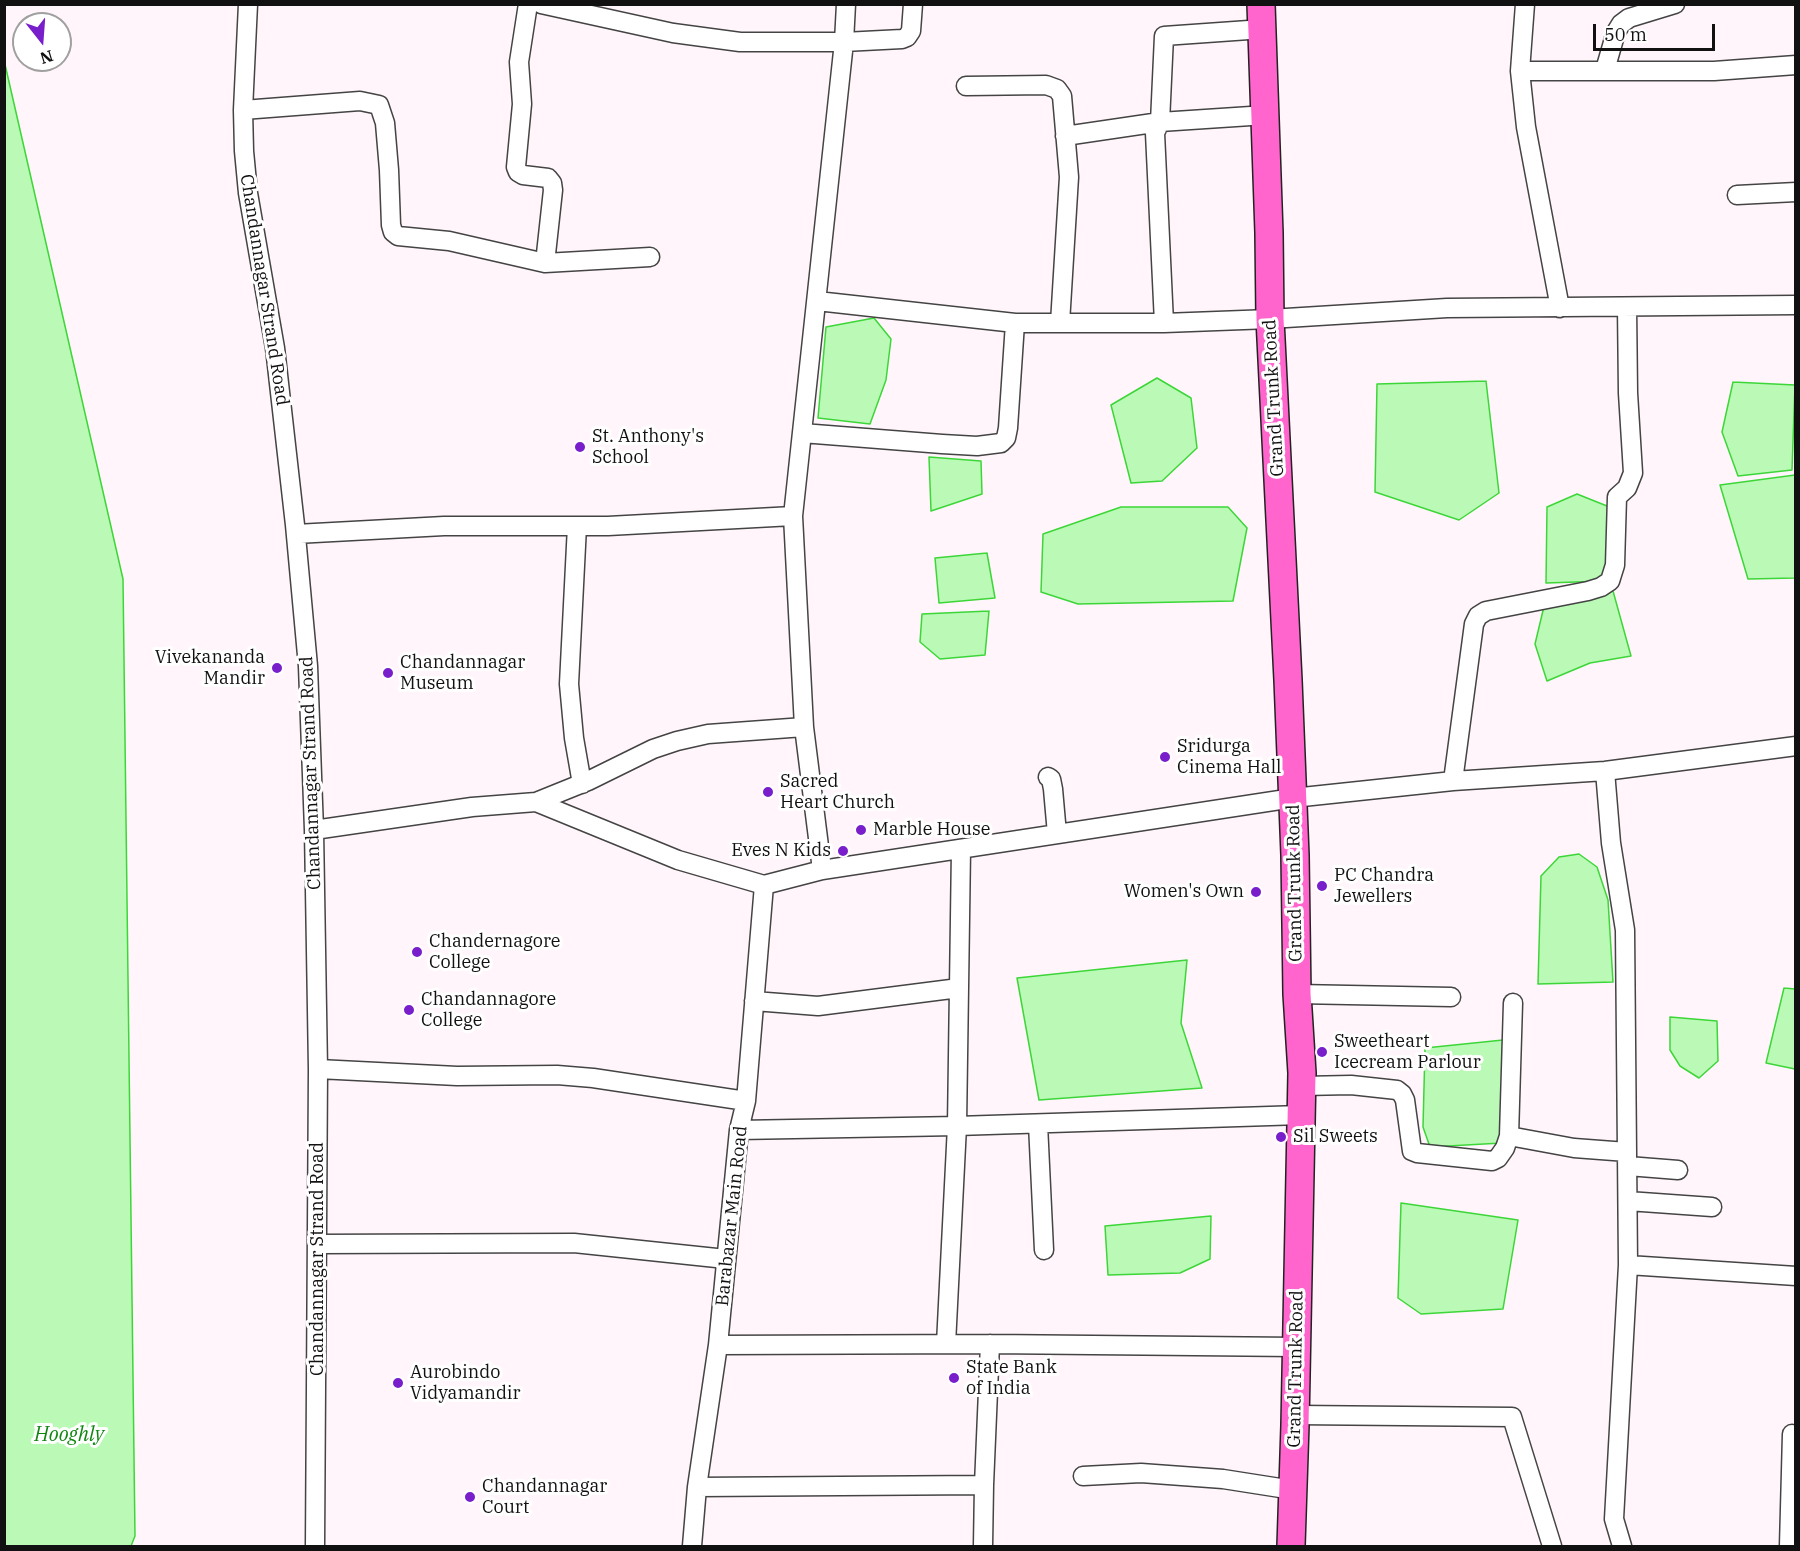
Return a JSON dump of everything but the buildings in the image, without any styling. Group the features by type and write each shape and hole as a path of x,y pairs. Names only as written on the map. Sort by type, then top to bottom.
{"main road":[{"name":"Grand Trunk Road","path":"1262,17 1270,319 1293,798 1297,994 1302,1086 1296,1415 1291,1546"}],"street":[{"name":"Chandannagar Strand Road","path":"249,4 243,110 244,151 248,193 275,348 308,666 314,830 318,1069 315,1546"},
{"path":"528,4 519,62 522,104 516,167 523,175 548,178 552,183 545,263"},
{"path":"542,4 672,33 740,42 844,42 907,37 911,31 913,4"},
{"path":"822,870 804,727 794,516 844,42 846,4"},
{"path":"1525,4 1520,71 1526,127 1560,308"},
{"path":"1605,70 1616,32 1621,24 1629,18 1675,4"},
{"path":"1164,323 1155,133 1160,122 1164,36 1262,17"},
{"path":"1520,71 1704,71 1796,65"},
{"path":"966,86 1046,86 1057,89 1062,96 1069,177 1060,323"},
{"path":"243,110 360,101 379,105 385,123 393,232 398,236 449,241 545,263 650,256"},
{"path":"1065,136 1160,122 1266,115"},
{"path":"1737,195 1796,192"},
{"path":"817,301 1015,322 1060,323 1164,323 1270,319 1447,308 1796,305"},
{"path":"1453,781 1474,624 1478,616 1486,611 1588,591 1610,581 1615,564 1617,497 1627,488 1633,473 1628,393 1628,307"},
{"path":"802,434 977,446 1001,443 1006,438 1008,428 1015,322"},
{"path":"296,534 444,526 608,526 794,516"},
{"path":"578,526 569,684 574,738 582,784"},
{"path":"314,830 472,807 536,802 582,784 653,749 677,741 708,734 804,727"},
{"path":"536,802 678,860 764,885 822,870 1293,798 1453,781 1605,771 1796,746"},
{"path":"1605,771 1611,843 1625,930 1628,1265 1614,1519 1622,1546"},
{"path":"1048,777 1051,779 1053,789 1057,834"},
{"path":"946,1344 957,1126 961,849"},
{"name":"Barabazar Main Road","path":"692,1546 697,1487 718,1345 739,1130 746,1101 764,885"},
{"path":"754,1001 818,1006 959,988"},
{"path":"1297,994 1451,997"},
{"path":"1302,1086 1351,1085 1397,1090 1405,1100 1412,1151 1492,1161 1498,1158 1505,1148 1509,1136 1513,1003"},
{"path":"318,1069 457,1076 557,1075 593,1078 746,1101"},
{"path":"739,1130 1038,1124 1301,1115"},
{"path":"1038,1124 1044,1250"},
{"path":"1509,1136 1678,1170"},
{"path":"1628,1201 1712,1207"},
{"path":"318,1244 574,1243 726,1259"},
{"path":"1628,1265 1796,1276"},
{"path":"983,1546 990,1344"},
{"path":"718,1345 990,1344 1297,1347"},
{"path":"1296,1415 1512,1417 1552,1546"},
{"path":"1789,1546 1792,1434"},
{"path":"1083,1476 1141,1473 1176,1475 1223,1479 1293,1490"},
{"path":"697,1487 984,1485"}],"water":[{"name":"Hooghly","path":"4,60 123,579 135,1536 131,1546 5,1546"},
{"path":"874,318 891,339 886,380 870,424 818,418 826,327"},
{"path":"1157,378 1191,398 1197,448 1162,481 1131,483 1111,405"},
{"path":"1486,381 1499,493 1459,520 1375,492 1377,384"},
{"path":"1733,382 1795,385 1792,470 1738,476 1722,432"},
{"path":"929,457 981,461 982,494 931,511"},
{"path":"1795,475 1795,578 1748,579 1720,485"},
{"path":"1577,494 1612,508 1606,581 1546,583 1547,507"},
{"path":"1121,507 1228,507 1247,528 1233,601 1078,604 1041,592 1043,534"},
{"path":"987,553 995,598 939,603 935,558"},
{"path":"1613,591 1631,656 1590,663 1547,681 1535,644 1546,598"},
{"path":"989,611 985,655 940,659 920,642 922,614"},
{"path":"1579,854 1597,867 1608,900 1613,982 1538,984 1541,876 1559,857"},
{"path":"1187,960 1181,1023 1202,1088 1039,1100 1017,978"},
{"path":"1784,988 1795,989 1795,1069 1766,1063"},
{"path":"1670,1017 1717,1021 1718,1061 1699,1078 1680,1066 1670,1050"},
{"path":"1503,1040 1502,1143 1430,1147 1423,1127 1425,1048"},
{"path":"1401,1203 1518,1220 1503,1309 1421,1314 1398,1298"},
{"path":"1211,1216 1210,1259 1180,1273 1108,1275 1105,1226"}],"place":[{"name":"St. Anthony's School","path":"580,447"},
{"name":"Vivekananda Mandir","path":"277,668"},
{"name":"Chandannagar Museum","path":"388,673"},
{"name":"Sridurga Cinema Hall","path":"1165,757"},
{"name":"Sacred Heart Church","path":"768,792"},
{"name":"Marble House","path":"861,830"},
{"name":"Eves N Kids","path":"843,851"},
{"name":"PC Chandra Jewellers","path":"1322,886"},
{"name":"Women's Own","path":"1256,892"},
{"name":"Chandernagore College","path":"417,952"},
{"name":"Chandannagore College","path":"409,1010"},
{"name":"Sweetheart Icecream Parlour","path":"1322,1052"},
{"name":"Sil Sweets","path":"1281,1137"},
{"name":"State Bank of India","path":"954,1378"},
{"name":"Aurobindo Vidyamandir","path":"398,1383"},
{"name":"Chandannagar Court","path":"470,1497"}]}
